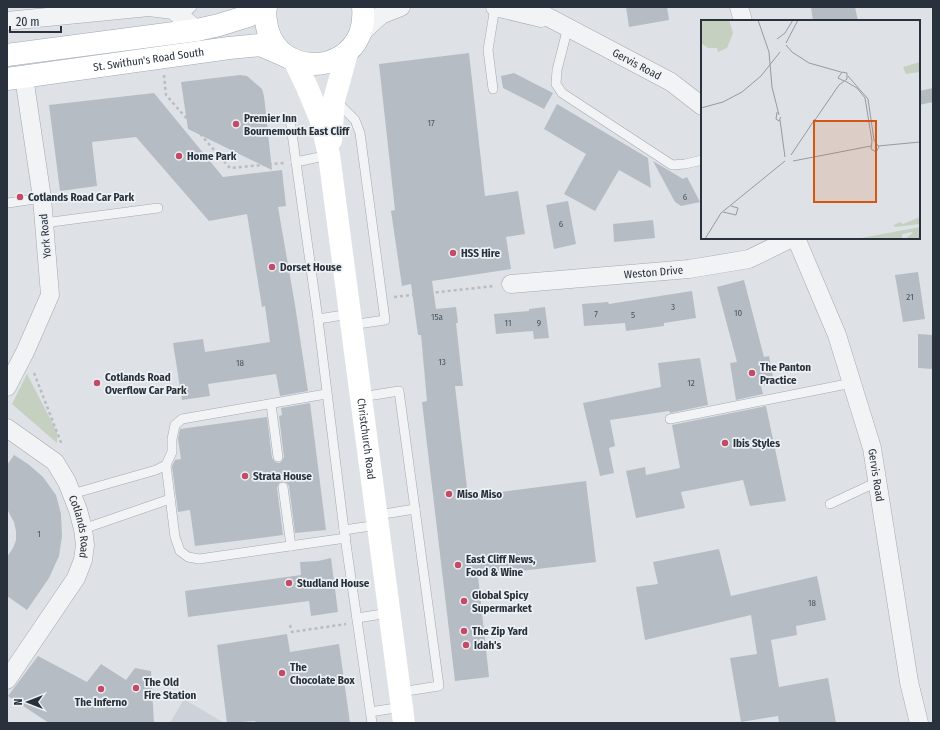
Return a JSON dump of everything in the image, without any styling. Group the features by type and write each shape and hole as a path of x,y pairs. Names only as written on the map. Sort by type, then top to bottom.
{"main road":[{"path":"7,55 190,18 248,16 257,7"},
{"path":"266,7 266,23 270,36 277,48 291,59"},
{"path":"347,53 355,44 360,34 363,21 363,7"},
{"name":"St. Swithun's Road South","path":"15,78 229,48 260,46 291,59 308,64 322,64 335,60 347,53"},
{"name":"Christchurch Road","path":"329,155 334,100 347,53"},
{"name":"Christchurch Road","path":"291,59 307,88 321,121 329,155 402,707"}],"street":[{"path":"360,34 381,15 401,7"},
{"name":"Gervis Road","path":"495,7 534,16 568,27"},
{"name":"Gervis Road","path":"529,7 671,82 701,105"},
{"path":"739,7 743,20"},
{"path":"7,21 149,8 173,10 190,18"},
{"name":"York Road","path":"7,387 25,352 50,296 42,198 15,78"},
{"name":"Weston Drive","path":"511,284 689,269 749,259 795,239"},
{"name":"Gervis Road","path":"797,239 837,335 872,448 909,682 919,723"},
{"name":"Cotlands Road","path":"7,428 55,462 72,494 83,529 84,545 83,560 76,578 7,680"}],"lane":[{"path":"493,89 488,50 495,7"},
{"path":"568,27 556,70 556,84 562,94 672,165 701,160"},
{"path":"318,319 385,320 360,133 355,120 334,100"},
{"path":"290,119 318,319 326,394 345,534 372,723"},
{"path":"296,162 329,155"},
{"path":"8,203 42,198"},
{"path":"44,223 158,208"},
{"path":"670,419 792,397 852,383"},
{"path":"361,397 399,391 439,686 402,707 370,712"},
{"path":"326,394 182,419 175,425 172,438 172,452 166,465 175,537 180,552 188,557 199,559 291,546 345,534 377,520 415,510"},
{"path":"271,404 278,457"},
{"path":"72,494 156,470 166,465"},
{"path":"830,504 877,482"},
{"path":"283,487 291,546"},
{"path":"83,529 170,499"},
{"path":"358,620 389,613"}],"path":[{"path":"162,58 166,95 230,168 296,162"},
{"path":"382,298 511,284"},
{"path":"25,352 64,451"},
{"path":"290,625 292,632 358,620"}],"shaded area":[{"path":"184,699 224,723 170,723"}],"green space":[{"path":"27,374 57,432 57,443 12,404"}],"building":[{"path":"626,7 667,7 669,20 629,27"},
{"path":"811,7 855,7 858,20 813,20"},
{"path":"469,53 485,196 518,191 525,234 506,237 511,269 432,281 436,309 456,307 458,323 456,323 463,386 455,386 468,496 586,481 596,562 478,576 489,677 455,681 422,402 427,401 421,335 418,335 411,284 402,286 391,211 395,210 379,64"},
{"path":"514,73 553,93 544,109 503,88 501,76"},
{"name":"Premier Inn Bournemouth East Cliff","path":"240,75 247,76 262,89 272,170 188,129 181,82"},
{"path":"933,88 933,102 920,105 920,91"},
{"path":"154,93 223,177 282,170 286,206 278,207 308,391 280,396 276,374 208,384 210,396 182,400 173,343 203,339 205,352 270,342 265,306 262,307 247,214 209,221 136,137 92,142 97,186 60,191 49,105"},
{"path":"557,104 648,158 651,188 619,170 595,211 564,194 586,154 544,129"},
{"path":"653,161 683,179 687,177 700,202 681,206 675,202"},
{"path":"568,201 576,244 554,249 546,205"},
{"path":"653,220 655,238 614,242 613,224"},
{"path":"918,272 925,319 903,322 895,275"},
{"path":"744,280 764,357 769,356 774,383 761,386 763,394 736,400 730,363 737,362 717,287"},
{"path":"692,291 696,318 664,323 664,326 626,331 625,323 584,326 582,304 608,302 609,304"},
{"path":"545,307 549,338 534,339 533,331 496,334 494,314 529,311 529,309"},
{"path":"918,334 933,335 933,369 918,368"},
{"path":"700,358 708,405 670,413 669,411 610,420 615,446 609,448 614,473 600,476 583,403 661,387 658,363"},
{"name":"Strata House","path":"310,403 326,530 295,533 289,486 283,481 279,483 277,488 283,535 195,546 190,510 178,512 172,466 175,460 181,459 178,439 180,429 267,417 272,458 275,462 279,463 284,457 279,416 282,415 281,408"},
{"name":"Ibis Styles","path":"766,406 786,501 750,506 743,480 681,492 685,508 636,518 626,471 645,467 646,475 680,468 672,425"},
{"path":"14,455 28,464 43,477 56,495 61,514 62,536 59,556 49,578 27,610 7,596 7,557 16,540 16,531 14,522 7,509 7,465"},
{"path":"719,549 731,596 817,576 826,620 796,626 797,635 771,640 779,687 828,678 836,723 779,723 778,716 741,722 730,658 757,654 751,615 645,640 636,587 658,584 653,562"},
{"name":"Studland House","path":"331,558 338,612 311,616 309,601 188,617 185,591 301,575 300,562 318,561"},
{"name":"The Chocolate Box","path":"287,634 290,652 339,644 350,723 256,723 255,721 227,723 217,645"},
{"path":"38,656 87,682 101,664 126,680 135,668 151,671 154,723 49,723 8,696"}],"place":[{"name":"Premier Inn Bournemouth East Cliff","path":"236,124"},
{"name":"Home Park","path":"179,156"},
{"name":"Cotlands Road Car Park","path":"20,197"},
{"name":"HSS Hire","path":"453,253"},
{"name":"Dorset House","path":"272,267"},
{"name":"The Panton Practice","path":"752,373"},
{"name":"Cotlands Road Overflow Car Park","path":"97,383"},
{"name":"Ibis Styles","path":"725,443"},
{"name":"Strata House","path":"245,476"},
{"name":"Miso Miso","path":"449,494"},
{"name":"East Cliff News, Food & Wine","path":"458,565"},
{"name":"Studland House","path":"289,583"},
{"name":"Global Spicy Supermarket","path":"464,601"},
{"name":"The Zip Yard","path":"464,631"},
{"name":"Idah's","path":"466,645"},
{"name":"The Chocolate Box","path":"282,673"},
{"name":"The Old Fire Station","path":"136,688"},
{"name":"The Inferno","path":"101,689"}]}
